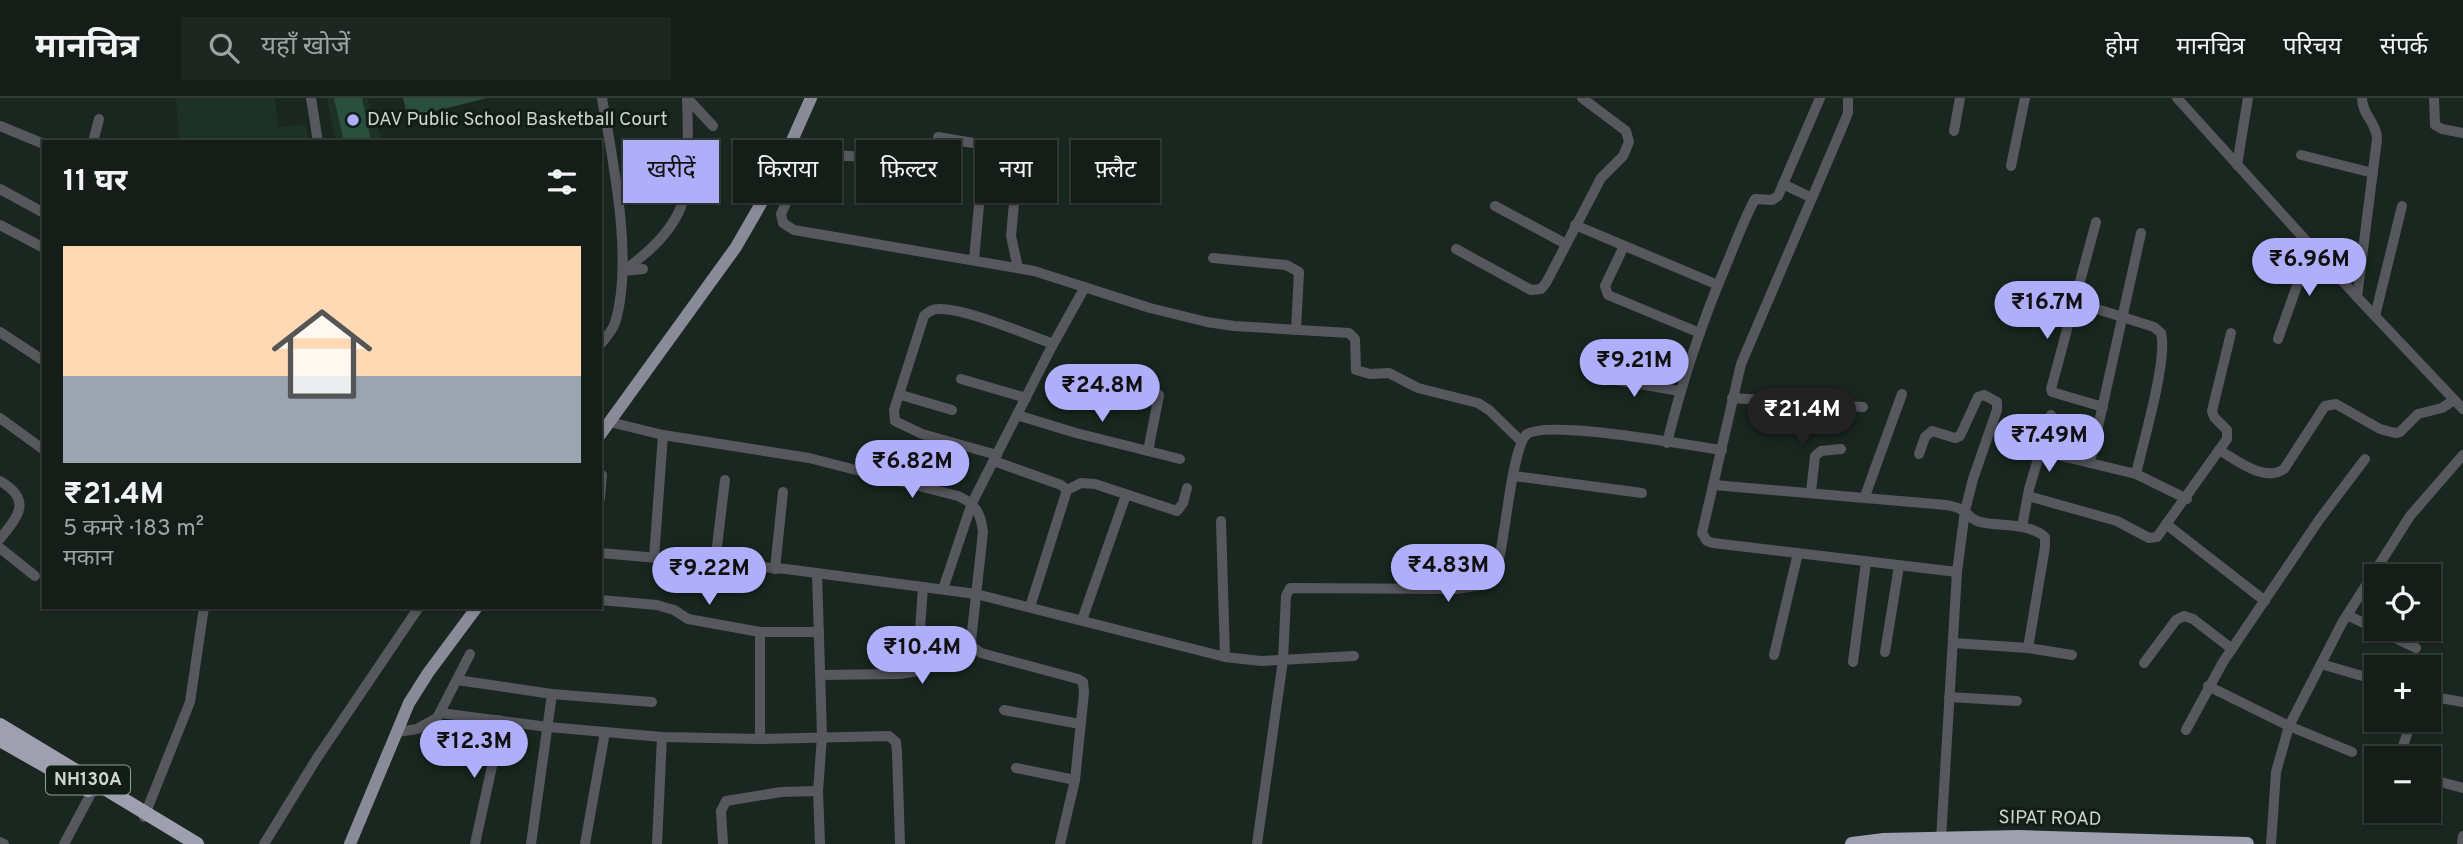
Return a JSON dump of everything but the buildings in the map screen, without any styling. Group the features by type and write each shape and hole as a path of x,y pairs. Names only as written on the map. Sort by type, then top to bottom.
{"highway":[{"name":"NH130A","path":"0,725 93,789"},
{"name":"NH130A","path":"0,740 197,844"},
{"name":"SIPAT ROAD","path":"1853,844 1884,840 1941,839 2247,844"}],"main road":[{"path":"792,140 811,98"},
{"path":"602,432 736,247 761,203"},
{"path":"350,844 415,693 476,609"}],"street":[{"path":"311,98 318,140"},
{"path":"602,98 618,204 623,271 614,325 602,342"},
{"path":"1456,249 1525,287 1537,290 1546,282 1601,178 1626,153 1629,138 1626,131 1583,98"},
{"path":"1667,443 1680,391 1700,333 1754,201 1758,198 1776,198 1820,98"},
{"path":"1848,98 1848,113 1844,123 1741,364 1702,533 1707,541 1957,572"},
{"path":"1954,131 1960,98"},
{"path":"2011,166 2025,98"},
{"path":"2177,98 2357,297 2463,409"},
{"path":"2237,165 2248,98"},
{"path":"2357,297 2377,133 2364,111 2362,98"},
{"path":"2434,98 2435,125 2463,133"},
{"path":"623,271 645,255 664,234 681,207 688,99"},
{"path":"688,99 713,126"},
{"path":"94,140 99,119"},
{"path":"0,126 42,143"},
{"path":"938,137 979,144 984,150 974,260"},
{"path":"2301,155 2373,173"},
{"path":"1783,184 1812,198"},
{"path":"0,189 42,212"},
{"path":"787,203 782,214 783,223 794,230 1018,268 1150,309 1207,322 1349,333 1356,339 1356,370 1370,374 1389,373 1418,387 1478,403 1521,441"},
{"path":"1014,203 1011,236 1018,268"},
{"path":"1495,206 1566,244"},
{"path":"2375,316 2402,206"},
{"path":"2096,222 2051,389 2060,396 2104,407"},
{"path":"0,225 42,247"},
{"path":"1575,225 1718,285"},
{"path":"2090,463 2141,233"},
{"path":"1624,246 1605,286 1608,295 1700,333"},
{"path":"2278,339 2311,246"},
{"path":"1213,258 1286,265 1299,272 1296,330"},
{"path":"623,271 643,269"},
{"path":"943,589 972,503 1085,287"},
{"path":"2075,302 2154,327 2161,332 2159,372 2136,474"},
{"path":"1053,344 982,319 944,309 931,311 924,316 893,414 895,421 922,434 995,458 1061,485 1067,490"},
{"path":"0,332 42,360"},
{"path":"2028,496 2117,521 2149,538 2157,537 2187,499 2227,439 2227,430 2214,417 2212,411 2231,333"},
{"path":"1593,376 1680,391"},
{"path":"961,379 1026,398"},
{"path":"1865,496 1902,394"},
{"path":"901,395 952,410"},
{"path":"1148,451 1159,395"},
{"path":"1919,454 1925,437 1932,431 1955,439 1961,436 1978,397 1984,395 1997,402 1997,410 1965,511 1957,572 1941,839"},
{"path":"1732,398 1863,407"},
{"path":"2219,450 2262,473 2275,475 2284,469 2325,406 2336,404 2380,429 2395,433 2400,432 2418,414 2442,408 2454,400"},
{"path":"1017,415 1180,459"},
{"path":"2022,527 2051,415"},
{"path":"0,418 42,449"},
{"path":"610,422 663,435 809,458 958,496 972,503 981,516 984,532 971,641 973,647 981,653 1081,680 1084,693 1075,780 1060,844"},
{"path":"1257,844 1283,660 1286,596 1290,589 1456,589 1487,584 1493,574 1502,544 1521,441 1533,430 1561,429 1722,450"},
{"path":"654,558 663,435"},
{"path":"1811,492 1815,456 1821,451 1841,449"},
{"path":"2271,844 2276,772 2289,726 2347,615 2410,516 2463,455"},
{"path":"2061,456 2136,474 2187,499"},
{"path":"2186,730 2208,686 2232,649 2319,520 2365,459"},
{"path":"1514,476 1642,492"},
{"path":"715,563 725,480"},
{"path":"0,481 15,491 20,504 16,517 0,539"},
{"path":"1067,490 1086,483 1177,511 1183,503 1186,488"},
{"path":"1714,485 1946,505 1965,511 1980,523 2022,527 2041,534 2045,541 2028,648"},
{"path":"1030,607 1067,490"},
{"path":"775,569 783,492"},
{"path":"1082,620 1126,495"},
{"path":"1220,521 1225,657"},
{"path":"2166,524 2265,601"},
{"path":"0,548 35,576"},
{"path":"602,553 817,573 976,594 1225,657 1261,661 1354,656"},
{"path":"1774,655 1798,554"},
{"path":"1853,662 1866,562"},
{"path":"1885,652 1899,566"},
{"path":"817,573 822,736 818,790 820,844"},
{"path":"820,675 917,671 923,587"},
{"path":"602,600 657,605 674,610 688,620 760,632 819,632"},
{"path":"145,816 190,702 204,609"},
{"path":"407,609 410,620"},
{"path":"264,844 317,758 418,609"},
{"path":"2347,615 2416,648"},
{"path":"2144,663 2176,620 2183,616 2193,620 2232,649"},
{"path":"760,632 760,739"},
{"path":"1953,643 2028,648 2072,655"},
{"path":"397,732 428,725 440,713 470,654"},
{"path":"2321,664 2364,677"},
{"path":"457,680 552,694 652,702"},
{"path":"2208,686 2289,726 2352,752"},
{"path":"531,844 552,694"},
{"path":"1949,697 2017,701"},
{"path":"2441,698 2463,702"},
{"path":"1004,710 1080,724"},
{"path":"440,713 548,727 662,737 760,739 884,735 893,738 897,752 900,844"},
{"path":"475,844 494,757 498,720"},
{"path":"585,844 606,732"},
{"path":"657,844 662,737"},
{"path":"1016,768 1075,780"},
{"path":"2441,782 2463,788"},
{"path":"64,844 93,789"},
{"path":"723,844 721,811 726,801 781,792 818,790"},
{"path":"2462,844 2463,836"}],"shaded area":[{"path":"176,98 275,98 278,127 306,124 308,140 179,140"},
{"name":"DAV Public School Basketball Court","path":"327,98 367,98 382,140 336,140"}],"green space":[{"name":"DAV Public School Basketball Court","path":"334,98 362,98 371,140 344,140"},
{"path":"403,98 487,98 408,118"}],"place":[{"name":"DAV Public School Basketball Court","path":"353,120"}]}
